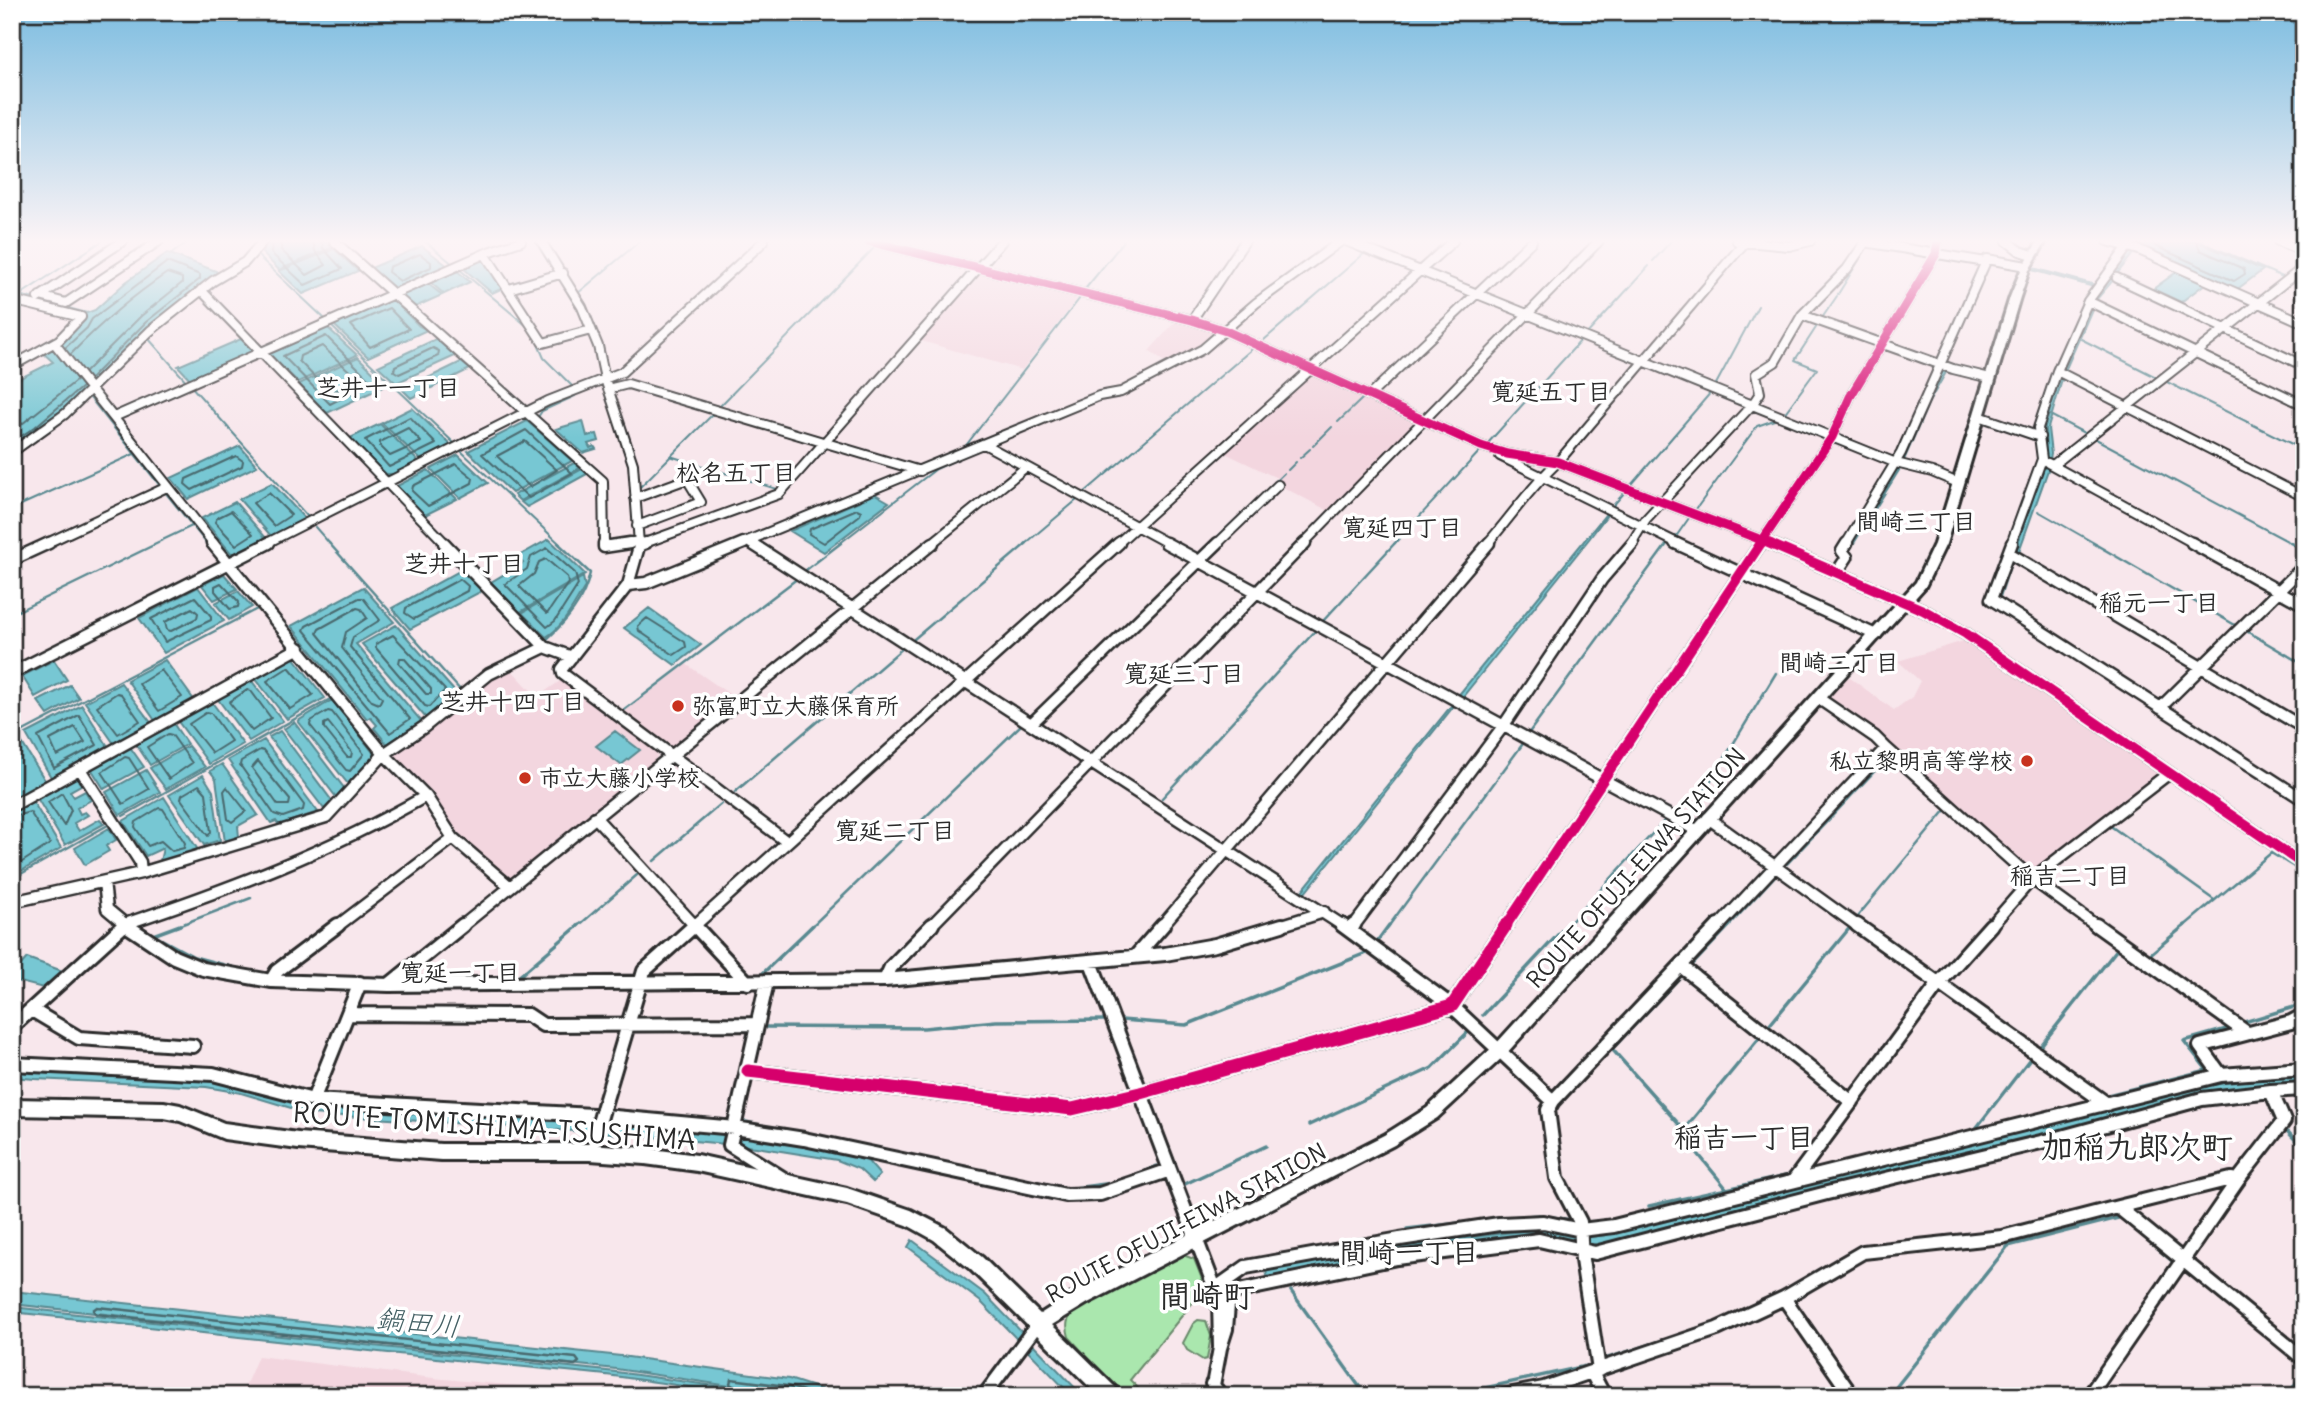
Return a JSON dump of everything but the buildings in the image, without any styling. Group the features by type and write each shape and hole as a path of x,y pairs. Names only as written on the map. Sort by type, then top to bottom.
{"main road":[{"name":"ROUTE OFUJI-EIWA STATION","path":"1029,1336 1082,1297 1390,1140 1432,1113 1500,1050 1696,830 1876,635 1928,573 2014,307"},
{"name":"ROUTE TOMISHIMA-TSUSHIMA","path":"16,1104 164,1110 180,1113 224,1132 364,1147 441,1152 592,1146 697,1163 847,1196 885,1208 940,1234 976,1263 1029,1336 1112,1396"}],"street":[{"path":"12,366 55,344 72,331 81,317 40,307"},
{"path":"12,452 48,430 154,327 180,307"},
{"path":"217,307 545,647 572,657"},
{"path":"114,417 365,307"},
{"path":"408,307 603,481 604,547 640,543 779,494 945,307"},
{"path":"520,307 543,343 591,330"},
{"path":"580,307 598,346 605,379 633,464 640,543 628,585 562,669 563,674 787,842"},
{"path":"12,673 548,401 622,372 693,307"},
{"path":"1138,307 1226,331 1481,446 1643,528 1876,635"},
{"path":"1192,320 1201,307"},
{"path":"628,585 646,583 1099,396 1121,392 1203,349 1252,307"},
{"path":"592,1146 644,971 1380,307"},
{"path":"1370,396 1463,307"},
{"path":"1510,307 1899,464 1932,472 1958,483"},
{"path":"885,980 891,967 1090,760 1535,307"},
{"path":"1135,957 1688,307"},
{"path":"1350,930 1504,725 1602,579 1643,528 1646,519 1752,405 1760,393 1756,374 1774,362 1802,315 1810,307"},
{"path":"748,1071 954,1093 1065,1109 1140,1093 1452,1006 1832,437 1850,397 1904,307"},
{"path":"1837,572 1847,557 1842,551 1899,464 1967,307"},
{"path":"2089,307 2038,428 2048,462 2304,605"},
{"path":"2099,307 2304,405"},
{"path":"2181,307 2304,366"},
{"path":"2254,307 2128,407 2048,462 1992,599 2304,800"},
{"path":"2267,307 2304,323"},
{"path":"1802,315 1942,365 1990,378"},
{"path":"55,344 167,487 384,754 426,796 453,838 508,885"},
{"path":"2060,373 2304,497"},
{"path":"608,389 628,384 920,471"},
{"path":"1979,415 2040,437"},
{"path":"984,444 1696,830"},
{"path":"1481,446 1507,454 1558,462 1763,541 1905,602 1966,634 2168,774 2304,864"},
{"path":"388,985 1026,467"},
{"path":"635,498 687,479 701,502 638,526"},
{"path":"1032,723 1278,485"},
{"path":"12,560 167,487"},
{"path":"750,542 1350,930 1452,1006 1553,1101"},
{"path":"2009,553 2304,728"},
{"path":"2160,708 2304,566"},
{"path":"12,902 141,873 326,817 384,754 424,727 489,674 545,647"},
{"path":"12,806 299,648"},
{"path":"1818,698 1875,737 2032,879 2247,1033"},
{"path":"1604,1396 1596,1371 1580,1222 1555,1169 1548,1110 1553,1101 1775,864 1890,751"},
{"path":"80,769 140,862 141,873"},
{"path":"1793,1180 1940,982 2032,879 2168,774"},
{"path":"12,1027 125,924 314,856 377,825 426,796"},
{"path":"595,817 748,982"},
{"path":"1708,818 2107,1104"},
{"path":"271,981 277,971 453,838"},
{"path":"104,882 107,909 174,957 203,969 271,981 388,985 885,980 1091,962 1215,945 1324,912"},
{"path":"1091,962 1219,1299 1220,1348 1215,1392"},
{"path":"1681,966 1852,1102"},
{"path":"767,982 733,1135 746,1156 775,1169 789,1183"},
{"path":"313,1100 360,983"},
{"path":"32,1010 79,1038 193,1046"},
{"path":"348,1014 528,1015 543,1026 756,1024"},
{"path":"2221,1075 2200,1046 2291,1022 2304,1015"},
{"path":"12,1064 213,1074 313,1100 593,1115 733,1135 804,1139 1066,1195 1100,1194 1170,1170"},
{"path":"1215,1289 1246,1267 1400,1238 1499,1224 1543,1222 1581,1230 1614,1226 2221,1075 2304,1069"},
{"path":"1220,1348 1226,1339 1229,1293 1397,1258 1527,1241 1546,1240 1595,1253 1827,1193 2058,1139 2202,1099 2304,1089"},
{"path":"2089,1396 2238,1180 2284,1121 2271,1091"},
{"path":"1503,1396 1545,1388 1717,1329 1784,1298 1863,1252 1988,1240 2118,1206 2231,1179 2238,1180"},
{"path":"2118,1206 2304,1359"},
{"path":"1784,1298 1852,1396"},
{"path":"984,1396 1029,1336"}],"shaded area":[{"path":"949,307 1071,307 1022,370 918,340"},
{"path":"1175,322 1217,333 1201,348 1167,364 1149,351"},
{"path":"1312,375 1417,423 1329,511 1275,483 1279,479 1223,452"},
{"name":"私立黎明高等学校","path":"1967,640 2161,775 2033,872 1874,728 1826,697 1846,675 1894,710 1912,697 1920,681 1898,661"},
{"name":"弥富町立大藤保育所","path":"686,664 735,698 673,748 668,748 621,714"},
{"name":"市立大藤小学校","path":"509,667 537,697 563,679 657,752 656,762 512,877 506,878 456,835 432,795 392,752 491,676"},
{"path":"258,1356 433,1378 627,1396 241,1396"}],"green space":[{"path":"1183,1255 1194,1259 1202,1279 1199,1284 1202,1291 1130,1380 1146,1396 1123,1396 1069,1337 1068,1321 1078,1308"},
{"path":"1198,1320 1206,1321 1211,1336 1207,1359 1203,1360 1187,1350 1183,1343"}],"water":[{"path":"49,307 63,307 87,313 99,307 181,307 40,433 12,450 12,382 53,362 42,352 70,335 85,316"},
{"path":"375,307 400,307 419,326 427,330 368,357 334,325"},
{"path":"2090,307 2093,307 2064,373 2048,428 2051,454 2048,470 2018,554 2015,552 2046,460 2045,427 2062,370"},
{"path":"2176,307 2187,307 2304,361 2304,364"},
{"path":"327,327 357,355 298,382 269,354"},
{"path":"241,339 253,352 191,380 178,366"},
{"path":"436,339 455,356 396,383 378,366"},
{"path":"358,357 387,385 327,413 299,384"},
{"path":"461,362 470,369 411,398 403,390"},
{"path":"1944,368 1948,369 1929,402 1901,467 1849,551 1846,550"},
{"path":"412,408 451,445 421,460 382,423"},
{"path":"527,421 572,461 512,493 468,451"},
{"path":"583,421 587,436 597,434 599,441 588,444 590,448 594,446 596,449 583,453 556,429"},
{"path":"380,424 419,462 395,474 386,474 350,438"},
{"path":"240,446 257,466 188,499 171,478"},
{"path":"458,455 488,483 460,498 431,469"},
{"path":"574,463 580,468 520,501 514,495"},
{"path":"582,469 587,474 527,507 521,502"},
{"path":"428,470 457,499 425,515 397,486"},
{"path":"272,483 305,519 271,536 239,499"},
{"path":"875,494 889,502 824,552 790,531"},
{"path":"235,502 266,538 237,553 231,553 202,518"},
{"path":"1605,515 1589,539 1461,699 1457,697"},
{"path":"549,539 585,574 520,612 491,582 523,563 517,557"},
{"path":"463,569 482,591 410,629 392,608"},
{"path":"224,574 237,589 214,600 202,585"},
{"path":"583,577 585,587 573,608 546,637 522,613"},
{"path":"198,587 224,621 164,653 139,618"},
{"path":"363,587 394,622 356,644 422,722 387,744 374,728 377,725 370,717 367,719 291,626"},
{"path":"238,591 252,607 229,620 215,603"},
{"path":"649,608 701,645 675,665 624,628"},
{"path":"396,625 456,693 426,718 362,644"},
{"path":"293,657 325,698 287,719 255,678"},
{"path":"54,660 67,680 35,697 22,676"},
{"path":"165,660 194,700 156,722 127,680"},
{"path":"251,680 283,721 249,741 217,698"},
{"path":"121,683 152,724 115,745 85,702"},
{"path":"70,685 79,698 48,715 38,701"},
{"path":"332,700 375,755 348,784 298,721"},
{"path":"211,701 243,744 209,764 177,720"},
{"path":"1455,701 1457,702 1305,893 1302,891"},
{"path":"82,705 109,748 52,779 26,734"},
{"path":"294,722 344,788 336,797 284,729"},
{"path":"173,723 187,744 150,765 136,744"},
{"path":"280,731 332,801 324,809 269,737"},
{"path":"615,731 640,750 621,765 596,746"},
{"path":"19,738 46,782 12,801 12,741"},
{"path":"264,740 318,812 279,825 276,821 271,823 228,760"},
{"path":"188,746 205,767 166,789 150,768"},
{"path":"130,747 144,767 104,789 92,770"},
{"path":"222,764 258,815 238,826 239,837 225,842 216,779 210,771"},
{"path":"146,770 160,792 120,815 106,792"},
{"path":"203,775 213,791 220,840 204,845 169,795"},
{"path":"76,777 81,785 70,791 74,797 85,791 91,800 77,808 80,814 85,812 88,815 74,823 79,831 100,819 104,824 65,845 37,798"},
{"path":"164,797 198,850 160,861 163,848 146,856 123,821"},
{"path":"32,800 61,848 16,874 12,865 12,811"},
{"path":"109,828 116,840 106,846 109,851 85,865 75,848"},
{"path":"27,958 65,972 47,989 12,980 12,975"},
{"path":"12,1070 216,1081 323,1106 352,1110 645,1126 743,1136 855,1154 866,1159 880,1175 873,1182 859,1169 837,1160 756,1147 621,1134 311,1114 241,1093 206,1087 12,1077"},
{"path":"2304,1075 2304,1083 2253,1086 2211,1093 2050,1135 1668,1226 1600,1246 1545,1235 1268,1279 1266,1271 1369,1250 1536,1229 1585,1237 1605,1235 2174,1092 2236,1081"},
{"path":"912,1240 985,1294 1083,1396 1072,1396 981,1302 908,1247"},
{"path":"12,1291 621,1356 789,1379 842,1396 797,1396 616,1369 12,1304"},
{"path":"12,1307 616,1372 787,1396 737,1393 612,1376 12,1312"}],"waterway":[{"path":"312,307 326,320"},
{"path":"504,307 528,327"},
{"path":"719,407 817,307"},
{"path":"964,448 1073,307"},
{"path":"1264,340 1303,307"},
{"path":"1586,335 1612,307"},
{"path":"1715,386 1758,307"},
{"path":"1822,318 1830,307"},
{"path":"1784,414 1817,369 1795,360 1819,323"},
{"path":"330,325 455,444"},
{"path":"534,335 544,358 572,386"},
{"path":"148,338 187,382"},
{"path":"1488,443 1582,339"},
{"path":"2081,339 2156,377"},
{"path":"1084,493 1252,349"},
{"path":"2167,382 2304,450"},
{"path":"191,386 308,517"},
{"path":"1632,484 1712,391"},
{"path":"575,396 542,411 538,417 602,474"},
{"path":"90,398 160,486"},
{"path":"1338,422 1362,399"},
{"path":"671,456 715,412"},
{"path":"2050,415 2086,434"},
{"path":"1696,509 1757,426 1777,419"},
{"path":"1313,446 1332,427"},
{"path":"2094,438 2293,544"},
{"path":"1300,458 1310,449"},
{"path":"1394,544 1480,451"},
{"path":"462,452 560,544"},
{"path":"839,544 936,469 971,453"},
{"path":"12,509 134,454"},
{"path":"640,487 671,456"},
{"path":"671,456 780,490"},
{"path":"1288,470 1296,462"},
{"path":"1214,540 1284,473"},
{"path":"165,492 207,544"},
{"path":"1611,508 1624,493"},
{"path":"1025,544 1078,499"},
{"path":"2038,511 2096,544"},
{"path":"1675,538 1689,518"},
{"path":"154,544 192,526"},
{"path":"315,527 330,544"},
{"path":"12,614 158,543"},
{"path":"206,543 209,547"},
{"path":"329,543 461,691"},
{"path":"546,640 574,610 584,593 590,573 558,543"},
{"path":"806,570 841,543"},
{"path":"914,639 1027,543"},
{"path":"1323,621 1395,543"},
{"path":"2093,543 2235,625"},
{"path":"2290,543 2304,550"},
{"path":"1528,734 1667,544"},
{"path":"1999,599 2012,559"},
{"path":"230,574 255,603"},
{"path":"623,711 798,578"},
{"path":"12,737 259,608"},
{"path":"853,615 892,640"},
{"path":"1162,798 1317,629"},
{"path":"2248,632 2304,665"},
{"path":"279,633 291,647"},
{"path":"735,792 904,647"},
{"path":"123,816 332,698 297,655"},
{"path":"1689,817 1776,673"},
{"path":"1032,716 1070,680"},
{"path":"811,927 1022,724"},
{"path":"1388,927 1522,745"},
{"path":"1787,864 1889,756"},
{"path":"654,861 721,804"},
{"path":"1857,917 1946,810"},
{"path":"1566,927 1665,820"},
{"path":"12,879 108,825"},
{"path":"2112,827 2214,900"},
{"path":"2183,927 2271,853 2304,873"},
{"path":"1728,927 1777,874"},
{"path":"577,927 637,875"},
{"path":"175,927 251,898"},
{"path":"180,925 153,935 194,957 239,969"},
{"path":"517,978 579,925"},
{"path":"761,975 813,925"},
{"path":"1375,944 1389,925"},
{"path":"1483,1015 1567,925"},
{"path":"1692,965 1730,925"},
{"path":"1768,1027 1852,925"},
{"path":"2148,956 2185,925"},
{"path":"2039,1048 2118,948"},
{"path":"1121,1020 1186,1025 1369,952"},
{"path":"1680,977 1612,1049 1684,1130"},
{"path":"2241,1023 2304,1004"},
{"path":"762,1027 924,1028 996,1021 1104,1020"},
{"path":"2104,1096 2207,1070 2184,1041 2230,1028"},
{"path":"1309,1125 1432,1068 1467,1033"},
{"path":"1684,1130 1761,1036"},
{"path":"1974,1131 2032,1056"},
{"path":"370,1097 429,1100"},
{"path":"609,1110 731,1121"},
{"path":"746,1122 777,1129"},
{"path":"1684,1130 1681,1133 1726,1188"},
{"path":"2288,1132 2304,1149"},
{"path":"1185,1184 1266,1146"},
{"path":"1135,1175 1157,1166"},
{"path":"1649,1206 1790,1175"},
{"path":"1074,1188 1113,1183"},
{"path":"1512,1217 1539,1215 1571,1220"},
{"path":"1889,1396 2008,1246 2122,1217 2124,1219"},
{"path":"1407,1229 1477,1221"},
{"path":"2129,1224 2172,1261"},
{"path":"2184,1270 2304,1367"},
{"path":"1291,1291 1366,1396"},
{"path":"1602,1360 1689,1332"},
{"path":"1448,1396 1586,1366"},
{"path":"2288,1396 2304,1370"}],"cycle path":[{"path":"1137,307 1226,331 1481,446 1507,454 1558,462 1764,541 1923,610 1966,634 2304,865"},
{"path":"748,1071 1072,1109 1140,1093 1452,1006 1832,437 1850,397 1904,307"}],"place":[{"name":"弥富町立大藤保育所","path":"678,706"},
{"name":"私立黎明高等学校","path":"2027,761"},
{"name":"市立大藤小学校","path":"525,778"}],"district":[{"name":"芝井十一丁目","path":"388,388"},
{"name":"寛延五丁目","path":"1551,392"},
{"name":"松名五丁目","path":"736,473"},
{"name":"間崎三丁目","path":"1916,522"},
{"name":"寛延四丁目","path":"1402,528"},
{"name":"芝井十丁目","path":"464,564"},
{"name":"稲元一丁目","path":"2159,603"},
{"name":"間崎二丁目","path":"1839,663"},
{"name":"寛延三丁目","path":"1184,674"},
{"name":"芝井十四丁目","path":"513,702"},
{"name":"寛延二丁目","path":"895,831"},
{"name":"稲吉二丁目","path":"2070,876"},
{"name":"寛延一丁目","path":"460,973"},
{"name":"稲吉一丁目","path":"1744,1137"},
{"name":"加稲九郎次町","path":"2137,1147"},
{"name":"間崎一丁目","path":"1409,1252"},
{"name":"間崎町","path":"1207,1296"}],"water label":[{"name":"鍋田川","path":"418,1322"}]}
